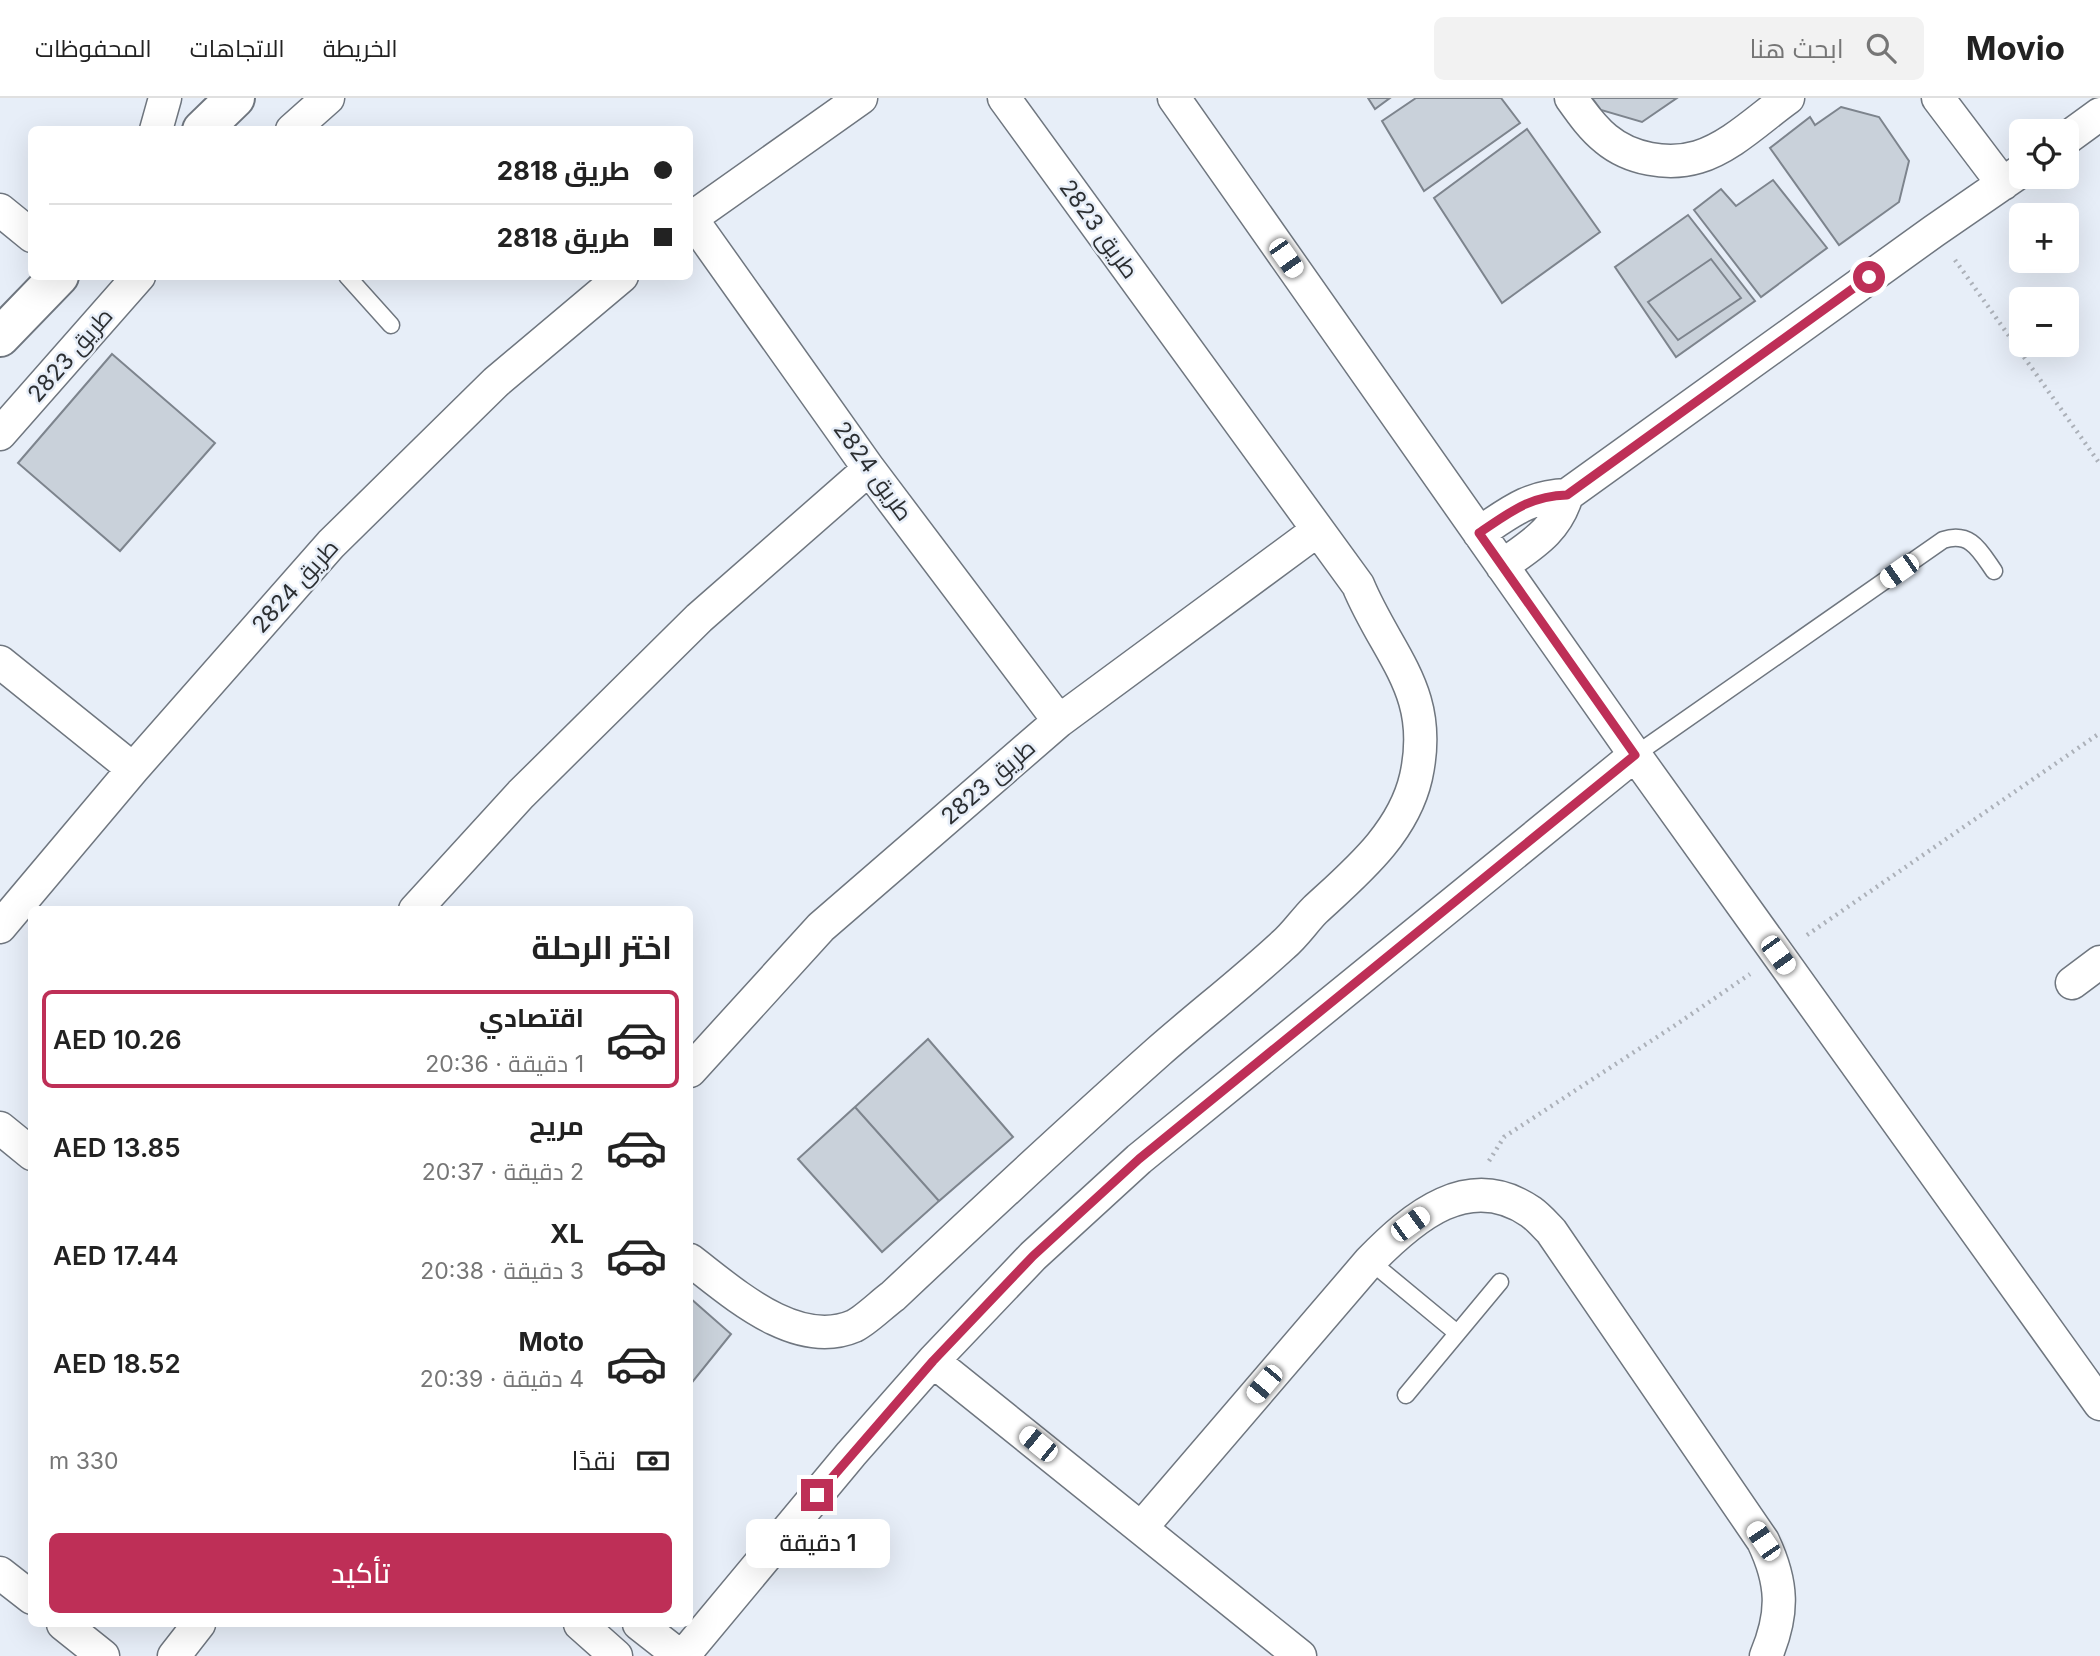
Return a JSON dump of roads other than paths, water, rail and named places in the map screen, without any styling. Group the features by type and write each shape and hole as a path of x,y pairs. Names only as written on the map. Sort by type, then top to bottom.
{"street":[{"path":"157,126 165,98"},
{"path":"206,126 235,98"},
{"path":"296,126 328,98"},
{"name":"طريق 2824","path":"693,217 861,98"},
{"name":"طريق 2823","path":"693,1262 760,1312 788,1325 821,1333 854,1325 893,1296 1159,1051 1285,944 1337,914 1357,899 1396,861 1413,836 1427,808 1436,778 1440,749 1439,719 1435,698 1418,656 1397,623 1373,596 1358,585 1004,98"},
{"path":"1174,98 1635,755 2100,1404"},
{"path":"1571,98 1584,117 1607,140 1635,155 1666,161 1698,157 1726,143 1788,98"},
{"path":"1938,98 2009,174"},
{"path":"2079,129 2100,114"},
{"path":"1479,533 1521,505 1545,497 1567,495 2009,179"},
{"path":"0,210 28,233"},
{"name":"طريق 2824","path":"693,223 869,469 1059,721"},
{"path":"0,337 55,280"},
{"name":"طريق 2823","path":"0,434 135,280"},
{"name":"طريق 2824","path":"0,927 133,769 331,544 496,382 617,280"},
{"path":"419,906 521,794 699,618 869,469"},
{"path":"1502,566 1544,535 1562,510 1567,495"},
{"name":"طريق 2823","path":"693,1067 821,928 1059,721 1318,530"},
{"path":"0,662 133,769"},
{"path":"643,1627 682,1656 851,1454 933,1361 1033,1256 1139,1159 1635,755"},
{"path":"2072,982 2100,962"},
{"path":"0,1128 28,1151"},
{"path":"1142,1527 1396,1234 1424,1213 1445,1202 1467,1196 1490,1196 1512,1202 1532,1213 1551,1231 1763,1541 1773,1563 1779,1587 1775,1635 1766,1656"},
{"path":"933,1361 1300,1656"},
{"path":"0,1573 28,1595"},
{"path":"67,1627 103,1656"},
{"path":"174,1656 197,1627"},
{"path":"583,1627 616,1656"}],"lane":[{"path":"351,280 391,325"},
{"path":"1635,755 1943,540 1964,538 1973,543 1994,571"},
{"path":"1370,1261 1457,1333"},
{"path":"1406,1395 1500,1282"}]}
